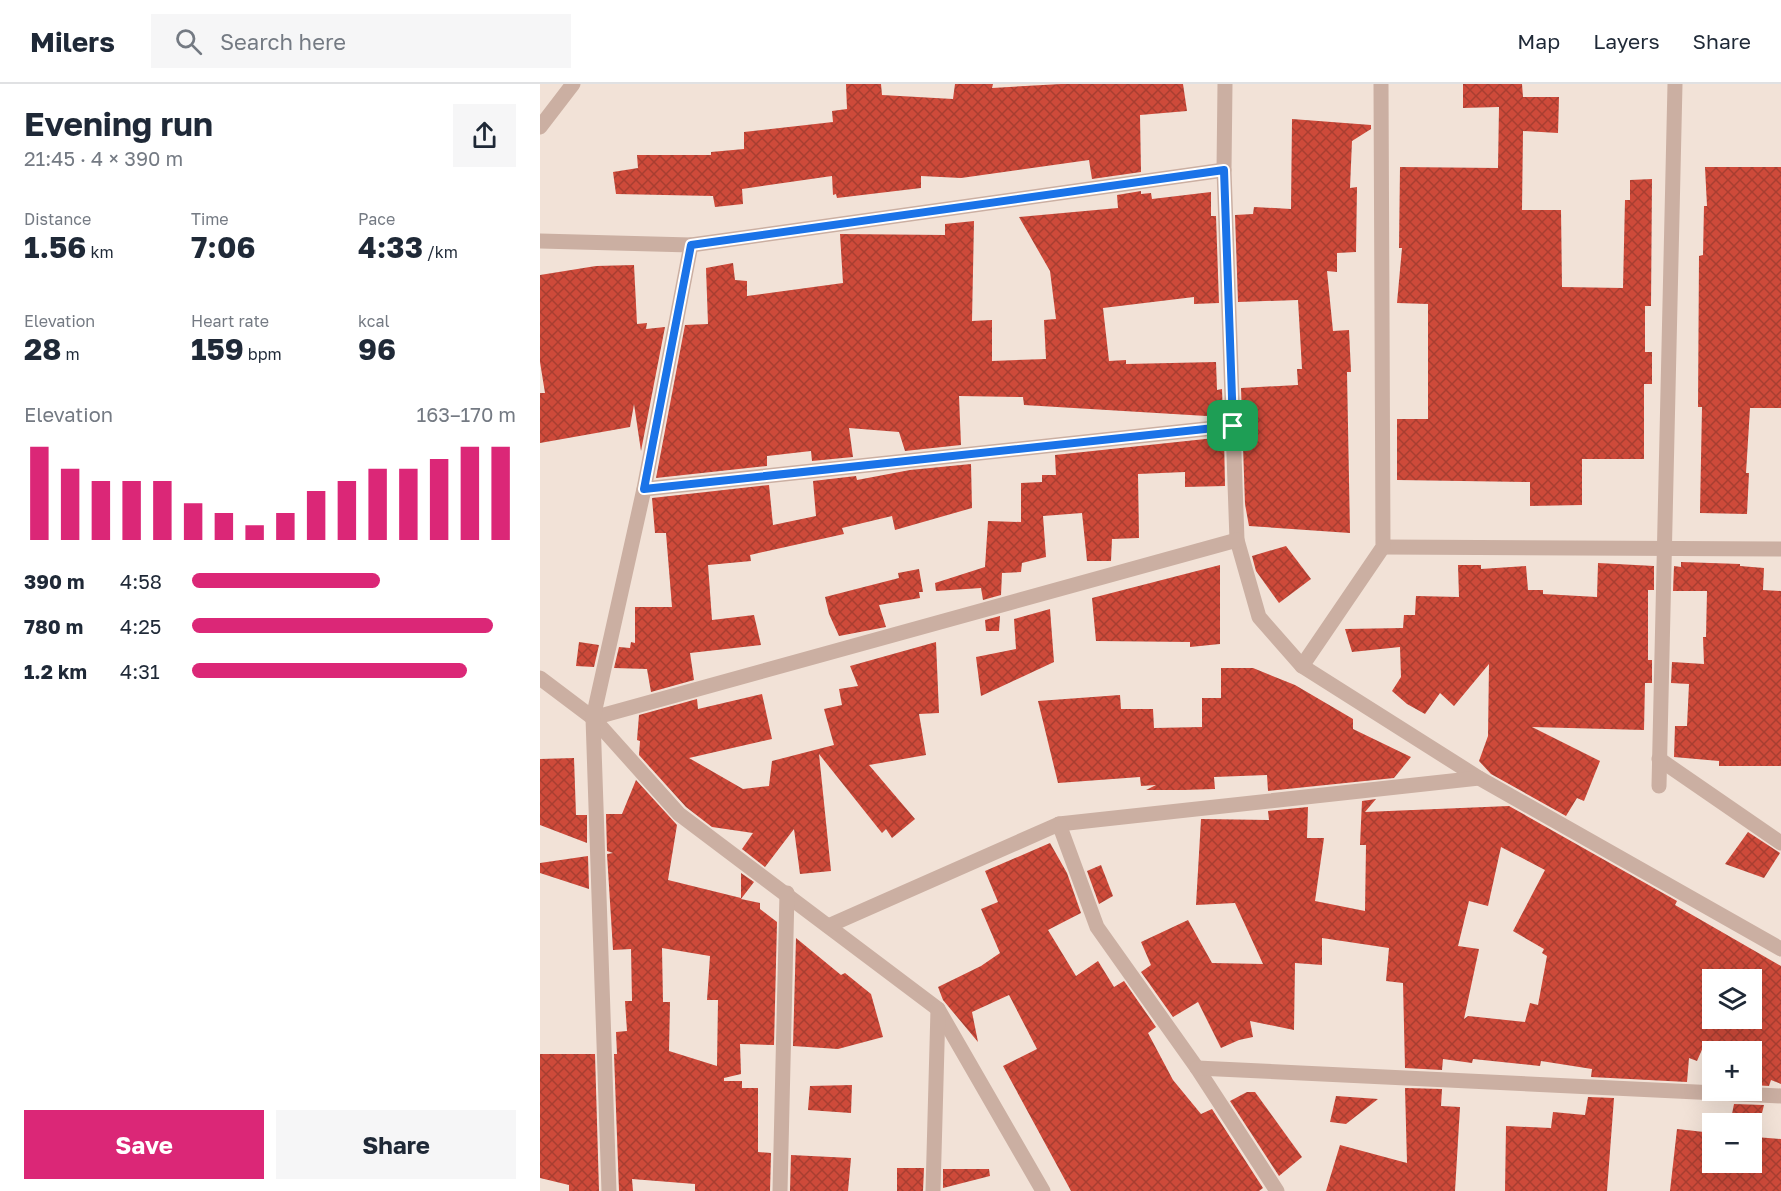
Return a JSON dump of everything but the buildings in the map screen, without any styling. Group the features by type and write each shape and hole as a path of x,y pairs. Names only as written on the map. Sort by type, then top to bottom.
{"street":[{"path":"540,127 573,84"},
{"path":"1225,84 1224,170 1237,540 1259,617 1302,666 1479,778 1781,949"},
{"path":"1302,666 1383,548 1381,84"},
{"path":"1659,786 1675,84"},
{"path":"540,241 691,245 1224,170"},
{"path":"609,1191 593,718 644,489 691,245"},
{"path":"644,489 1233,426"},
{"path":"593,718 1237,540"},
{"path":"1383,548 1781,549"},
{"path":"540,678 593,718 679,814 787,893 938,1009 1043,1191"},
{"path":"1659,759 1781,843"},
{"path":"828,926 1059,824 1479,778"},
{"path":"1059,824 1097,927 1197,1068 1277,1191"},
{"path":"780,1191 787,893"},
{"path":"933,1191 938,1009"},
{"path":"1197,1068 1781,1096"}],"route":[{"path":"1224,170 1233,426 981,453 644,489 691,245 1224,170"}]}
